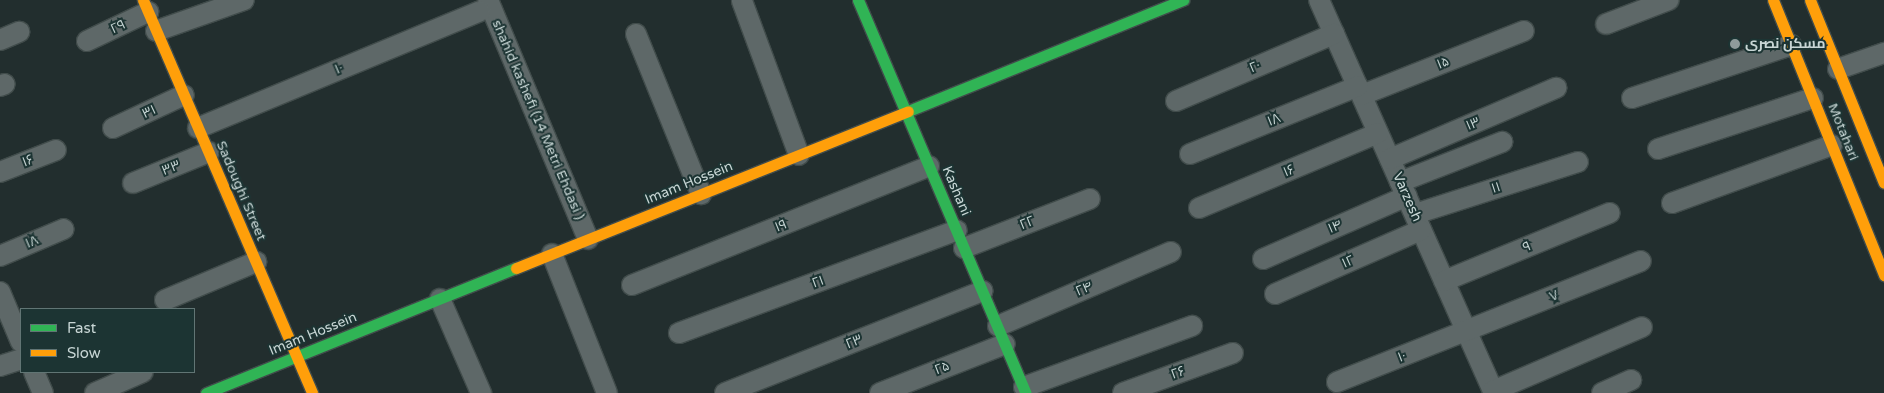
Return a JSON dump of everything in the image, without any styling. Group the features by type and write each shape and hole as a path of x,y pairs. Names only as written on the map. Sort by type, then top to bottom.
{"street":[{"path":"156,31 244,0"},
{"name":"Kashani","path":"858,0 1025,390"},
{"name":"Imam Hossein","path":"206,393 1183,0"},
{"name":"Varzesh","path":"1320,0 1493,392"},
{"path":"1606,24 1669,0"},
{"name":"Motahari","path":"1773,0 1884,275"},
{"name":"Motahari","path":"1810,0 1884,183"},
{"path":"742,1 799,155"},
{"name":"۱۰","path":"198,128 490,4"},
{"name":"shahid kashefi (14 Metri Ehdasi )","path":"490,4 588,239"},
{"name":"Sadoughi Street","path":"146,6 312,393"},
{"name":"۲۹","path":"88,42 146,6"},
{"name":"۱۵","path":"1360,91 1524,31"},
{"path":"0,40 19,32"},
{"path":"636,34 702,194"},
{"name":"۲۰","path":"1176,101 1334,34"},
{"path":"1632,98 1792,45"},
{"path":"1838,70 1884,53"},
{"name":"۱۳","path":"1390,159 1556,88"},
{"name":"۱۸","path":"1190,154 1360,91"},
{"name":"۳۱","path":"113,128 184,95"},
{"path":"1658,150 1813,98"},
{"name":"۱۶","path":"1199,208 1378,133"},
{"path":"1411,206 1502,142"},
{"path":"1672,203 1832,144"},
{"name":"۱۶","path":"0,172 56,150"},
{"name":"۳۳","path":"133,183 208,152"},
{"name":"۱۱","path":"1411,206 1578,162"},
{"name":"۱۹","path":"632,285 929,166"},
{"name":"۲۲","path":"964,248 1090,199"},
{"name":"۱۴","path":"1263,259 1411,206"},
{"name":"۱۲","path":"1275,294 1411,206"},
{"name":"۹","path":"1444,281 1610,213"},
{"name":"۱۸","path":"0,256 64,229"},
{"name":"۲۱","path":"678,333 957,230"},
{"name":"۲۴","path":"1001,335 1171,252"},
{"path":"552,254 607,393"},
{"name":"۷","path":"1467,332 1640,261"},
{"path":"165,300 256,262"},
{"name":"۲۳","path":"725,393 982,291"},
{"path":"1,297 20,340"},
{"path":"440,299 481,393"},
{"path":"1025,390 1192,326"},
{"path":"1493,392 1642,327"},
{"name":"۱۰","path":"1337,382 1467,332"},
{"name":"۲۵","path":"880,393 1001,335"},
{"name":"۲۶","path":"1122,393 1233,353"},
{"path":"0,366 20,359"},
{"path":"34,373 43,393"},
{"path":"95,393 141,373"},
{"path":"1602,393 1631,380"}],"traffic: fast":[{"path":"858,0 1026,393"},
{"path":"908,111 1183,0"},
{"path":"206,393 516,268"}],"traffic: slow":[{"path":"143,0 312,393"},
{"path":"1773,0 1884,275"},
{"path":"1810,0 1884,183"},
{"path":"516,268 908,111"}],"place":[{"name":"مسکن نصری","path":"1735,44"}]}
